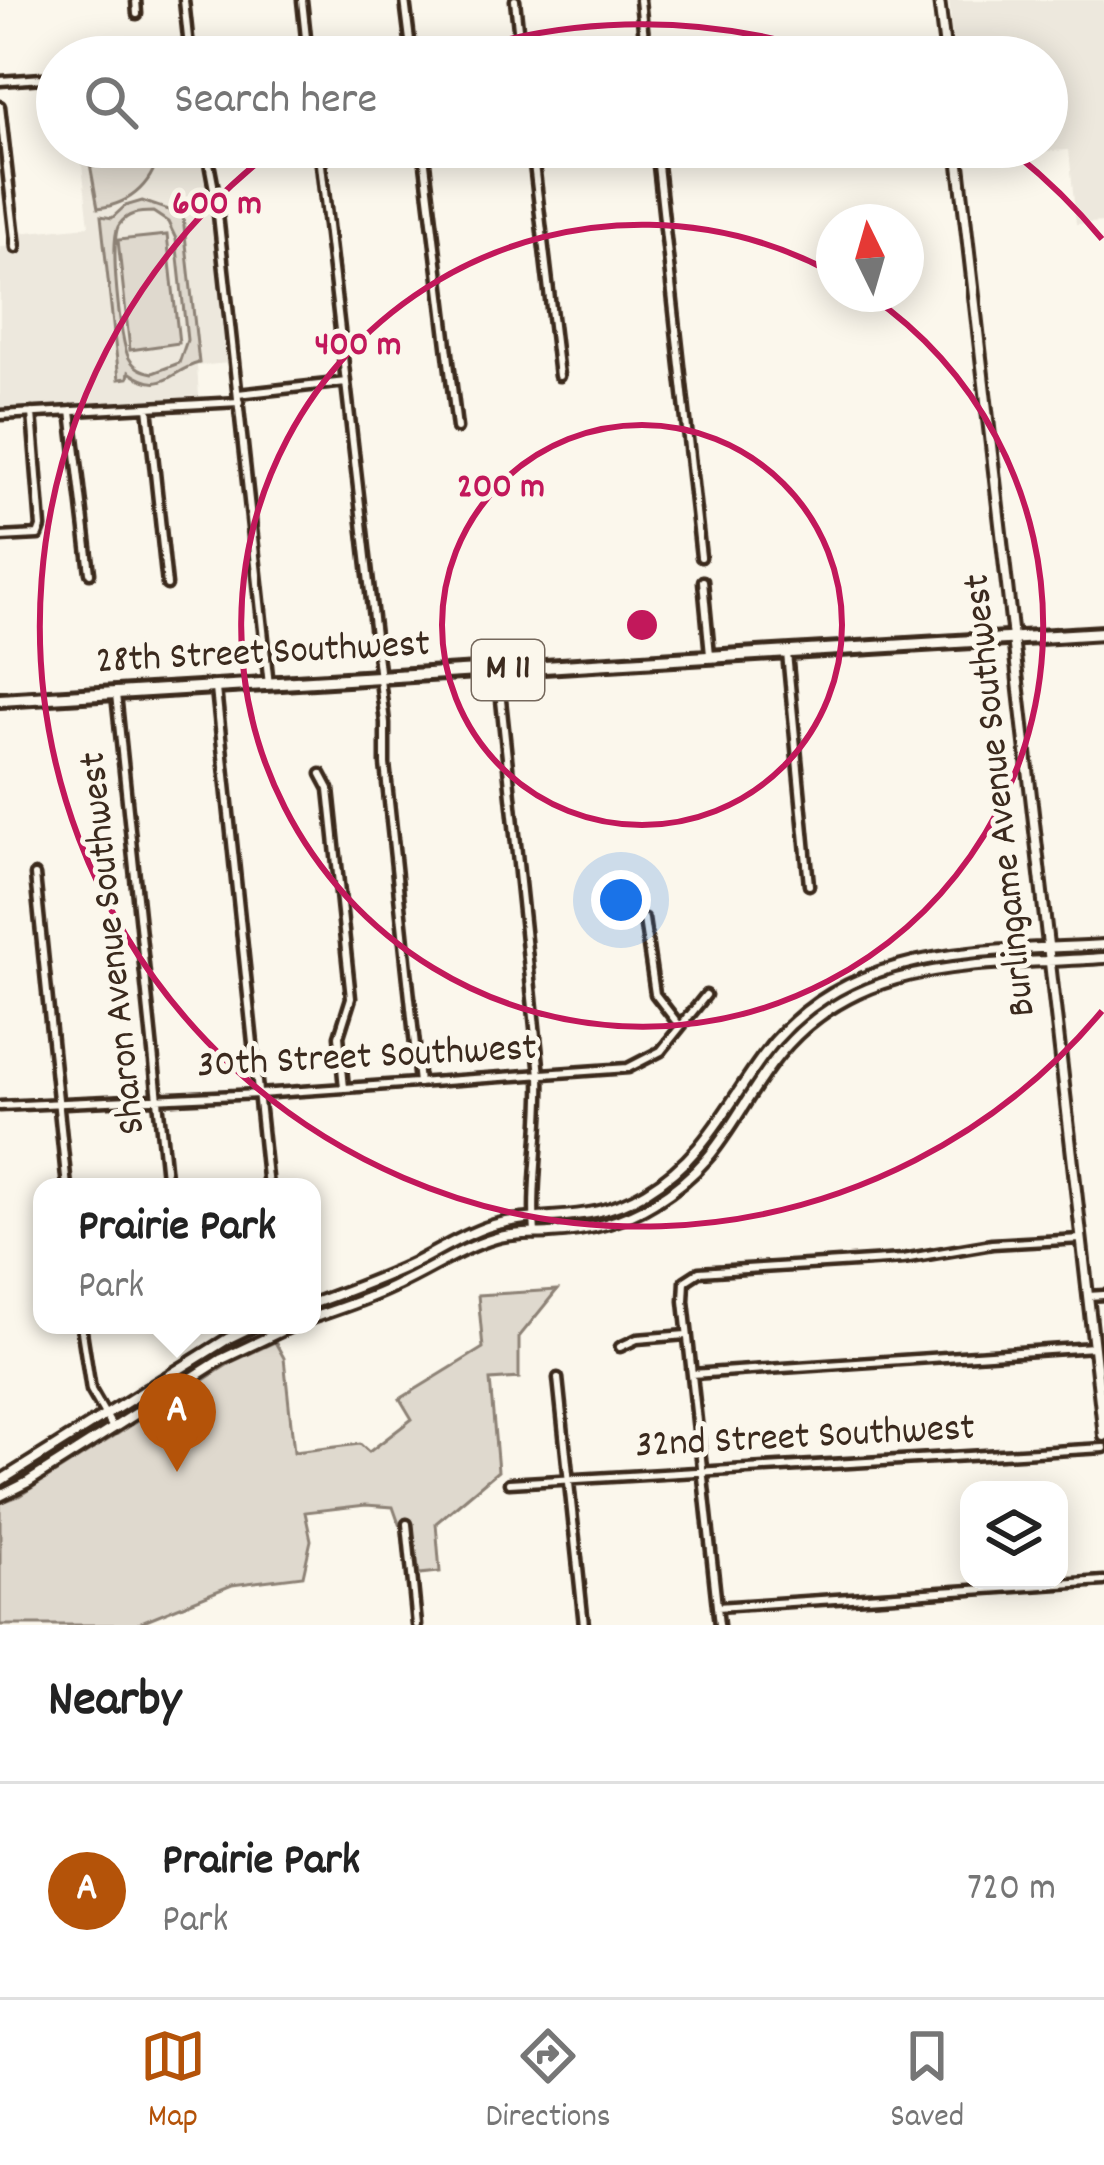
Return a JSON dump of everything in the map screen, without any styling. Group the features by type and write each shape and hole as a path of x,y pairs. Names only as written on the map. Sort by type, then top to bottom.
{"main road":[{"name":"28th Street Southwest","path":"0,700 1104,633"}],"street":[{"path":"136,0 137,14"},
{"path":"184,0 188,36"},
{"path":"302,0 306,36"},
{"path":"406,0 410,36"},
{"path":"515,0 519,36"},
{"path":"640,0 644,36"},
{"path":"939,0 943,36"},
{"path":"0,80 36,78"},
{"path":"0,106 16,248"},
{"path":"210,168 269,685"},
{"path":"321,168 380,679 419,1083"},
{"path":"426,168 457,428"},
{"path":"534,168 559,376"},
{"path":"658,168 700,556"},
{"name":"Burlingame Avenue Southwest","path":"959,168 1104,1436"},
{"path":"0,199 11,198"},
{"path":"0,415 148,407 346,382"},
{"path":"148,407 167,585"},
{"path":"71,411 90,573"},
{"path":"0,537 38,535 41,527 32,413"},
{"path":"703,581 711,658"},
{"path":"787,653 809,885"},
{"path":"498,671 540,1076 532,1184 535,1234"},
{"path":"216,688 267,1178"},
{"name":"Sharon Avenue Southwest","path":"116,694 166,1178"},
{"path":"320,774 329,789 351,998 339,1029 344,1088"},
{"path":"35,875 66,1178"},
{"path":"644,919 655,994 680,1026"},
{"path":"321,1301 492,1226 603,1212 638,1196 700,1150 783,1032 860,976 923,958 1104,945"},
{"path":"321,1315 502,1236 607,1225 652,1204 714,1154 783,1050 835,1004 874,985 914,972 1104,958"},
{"name":"30th Street Southwest","path":"0,1106 259,1094 638,1066 661,1051 706,995"},
{"path":"669,1177 677,1187"},
{"path":"719,1625 683,1289 689,1276 1082,1239"},
{"path":"1088,1296 1104,1295"},
{"path":"82,1334 91,1390 113,1428"},
{"path":"0,1481 237,1334"},
{"path":"0,1496 239,1348 272,1334"},
{"path":"620,1347 637,1339 688,1335"},
{"path":"692,1374 1094,1347"},
{"path":"558,1378 584,1625"},
{"name":"32nd Street Southwest","path":"509,1483 1104,1448"},
{"path":"406,1524 417,1625"},
{"path":"717,1607 1104,1581"}],"shaded area":[{"path":"949,0 1104,0 1104,222 1076,224 1068,150 1068,36 952,36"},
{"path":"82,168 208,168 229,363 197,366 199,396 0,408 0,247 19,246 18,233 89,226"},
{"path":"91,168 154,168 131,196 98,208"},
{"path":"142,201 171,211 182,207 199,363 159,382 129,372 128,378 119,379 101,216 112,218 125,206","holes":["153,212 168,222 176,239 187,340 179,363 153,373 136,367 126,349 117,292 116,234 122,221 138,213"]},
{"path":"167,235 179,343 130,350 118,240"},
{"path":"557,1290 519,1337 519,1378 490,1380 498,1471 436,1523 440,1572 419,1574 412,1523 399,1524 393,1507 305,1512 311,1540 303,1576 232,1585 134,1625 0,1625 0,1503 19,1496 232,1362 275,1342 284,1358 294,1452 360,1444 369,1452 412,1419 400,1399 483,1348 478,1295"}],"place":[{"name":"Prairie Park","path":"177,1472"}]}
